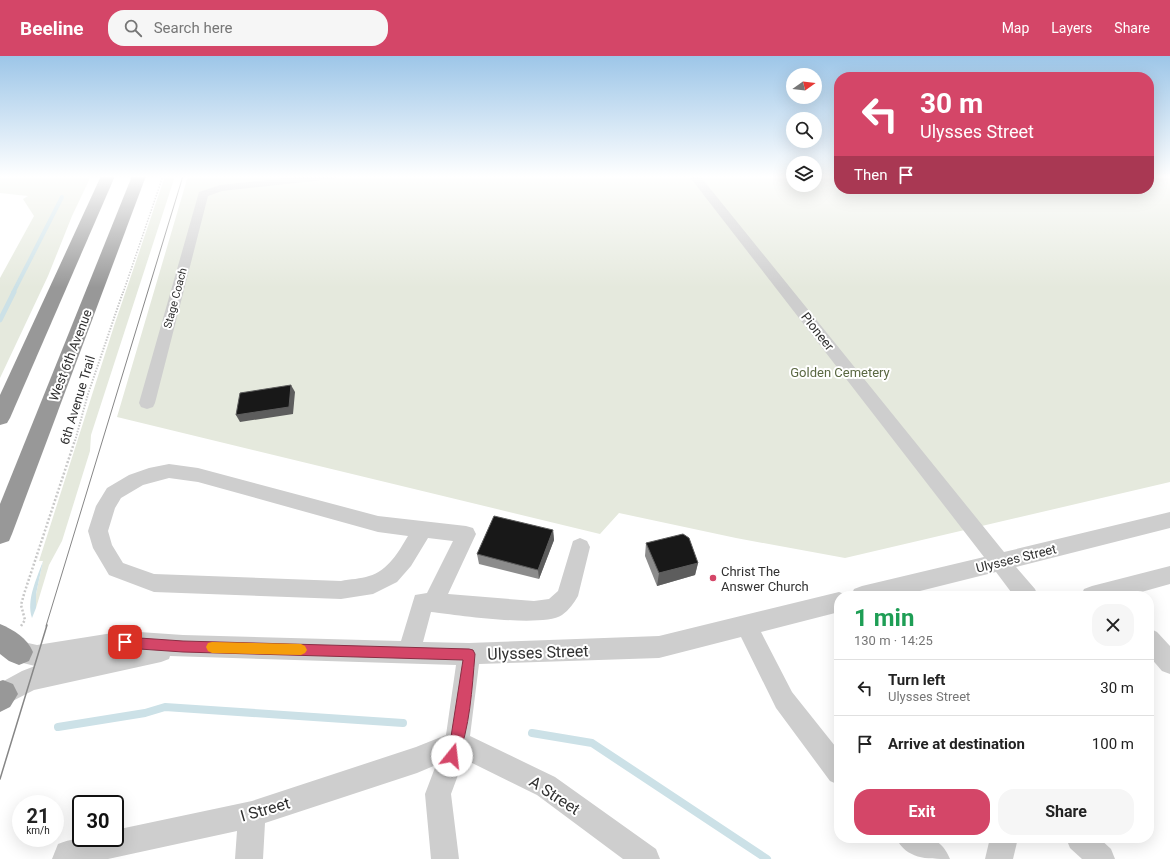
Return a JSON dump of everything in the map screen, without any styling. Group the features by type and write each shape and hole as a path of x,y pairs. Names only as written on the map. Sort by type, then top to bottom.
{"highway":[{"path":"0,418 90,213"},
{"name":"West 6th Avenue","path":"0,534 124,213"}],"street":[{"name":"Stage Coach","path":"148,403 198,213"},
{"name":"Pioneer","path":"724,213 1023,591"},
{"path":"423,529 404,560 390,576 373,585 340,590 154,583 116,569 102,548 98,531 106,506 114,493 136,480 169,471 198,475 378,524 423,529 466,534 433,603"},
{"name":"Ulysses Street","path":"882,591 1170,520"},
{"path":"409,652 422,602 534,611 554,608 567,596 580,547"},
{"path":"1116,591 1170,575"},
{"name":"Ulysses Street","path":"12,639 37,656 125,642 183,646 469,654 660,647 746,624 834,603"},
{"path":"746,624 784,700 834,765"},
{"path":"1154,645 1170,663"},
{"name":"Ulysses Street","path":"2,695 30,679 183,646"},
{"path":"445,859 438,794 457,743 469,654"},
{"name":"I Street","path":"67,856 252,814 417,760 457,743"},
{"name":"A Street","path":"457,743 546,786 646,859"},
{"path":"249,859 252,814"},
{"path":"916,843 936,859"},
{"path":"1000,859 1003,843"},
{"path":"1085,843 1101,859"}],"path":[{"name":"6th Avenue Trail","path":"12,639 25,620 21,605 24,594 75,440 88,394 150,213"}],"green space":[{"path":"32,213 73,213 48,276 0,378 0,278 34,216"},
{"path":"152,213 163,213 91,435 90,451 62,541 49,565 36,608 36,594 43,561 39,561 114,326"},
{"name":"Golden Cemetery","path":"177,213 1170,213 1170,482 845,558 736,538 619,513 600,534 117,417"}],"shaded area":[{"path":"43,561 36,594 36,608 32,618 30,604 31,597"}],"building":[{"path":"291,385 289,407 236,415 240,393"},
{"path":"494,516 553,530 538,570 477,554"},
{"path":"683,534 689,538 698,563 659,573 646,543"}],"waterway":[{"path":"13,293 54,213"},
{"path":"0,320 14,292"},
{"path":"58,727 145,713 165,707 403,723"},
{"path":"532,733 592,743 767,859"}],"tram line":[{"path":"46,626 172,213"},
{"path":"0,779 47,625"}],"slow traffic":[{"path":"212,647 301,650"}],"place":[{"name":"Christ The Answer Church","path":"713,578"}],"route":[{"path":"125,642 183,646 469,654 457,743 452,756"}]}
